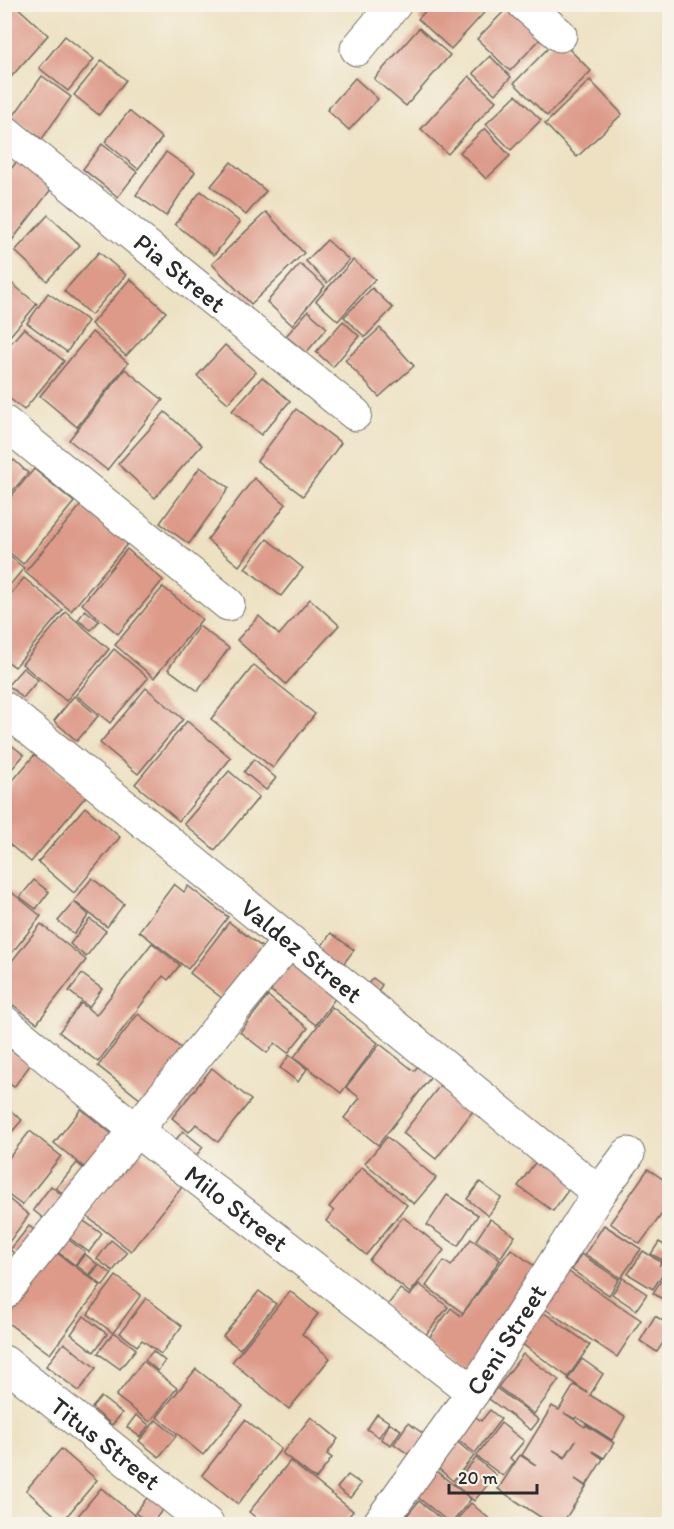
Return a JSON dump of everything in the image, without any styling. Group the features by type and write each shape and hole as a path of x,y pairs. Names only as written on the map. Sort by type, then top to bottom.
{"street":[{"path":"357,49 395,4"},
{"path":"524,4 560,35"},
{"name":"Pia Street","path":"4,131 355,414"},
{"path":"4,422 228,604"},
{"name":"Valdez Street","path":"4,708 599,1193"},
{"path":"4,1293 289,941"},
{"name":"Milo Street","path":"4,1022 137,1131 473,1392"},
{"name":"Ceni Street","path":"379,1524 473,1392 599,1193 628,1154"},
{"name":"Titus Street","path":"4,1362 207,1524"}],"building":[{"path":"14,4 48,35 4,85 4,5"},
{"path":"432,4 492,4 451,49 418,19"},
{"path":"511,4 545,34 510,71 477,39"},
{"path":"419,28 450,55 406,106 374,79"},
{"path":"65,36 94,59 68,91 39,68"},
{"path":"558,38 591,71 547,116 514,83"},
{"path":"490,56 511,77 495,94 473,73"},
{"path":"102,60 126,80 99,115 74,95"},
{"path":"42,76 71,97 42,139 12,118"},
{"path":"469,76 496,101 448,154 421,129"},
{"path":"355,78 378,99 349,130 327,110"},
{"path":"590,80 622,114 577,157 545,124"},
{"path":"516,95 541,120 511,150 486,124"},
{"path":"129,111 162,138 138,169 105,142"},
{"path":"485,128 510,156 486,179 460,152"},
{"path":"102,144 137,172 118,197 83,169"},
{"path":"166,152 195,172 166,216 136,195"},
{"path":"17,161 52,188 4,251 4,178"},
{"path":"231,162 266,191 246,215 211,186"},
{"path":"201,191 240,222 214,255 175,224"},
{"path":"266,212 304,253 251,304 212,264"},
{"path":"48,215 80,245 47,281 15,251"},
{"path":"327,240 349,260 327,283 306,261"},
{"path":"99,252 126,275 91,315 64,291"},
{"path":"353,260 375,279 338,321 316,301"},
{"path":"300,264 325,286 292,325 267,302"},
{"path":"4,277 37,304 4,343"},
{"path":"130,279 166,312 126,356 91,324"},
{"path":"372,288 393,308 365,337 344,317"},
{"path":"48,293 88,321 67,352 27,323"},
{"path":"308,311 327,328 306,353 286,336"},
{"path":"343,321 359,336 333,367 316,352"},
{"path":"24,328 64,361 24,410 4,394 4,351"},
{"path":"380,328 414,366 379,397 345,360"},
{"path":"92,332 128,363 77,427 40,396"},
{"path":"225,345 256,372 228,403 197,376"},
{"path":"125,369 163,400 107,470 69,440"},
{"path":"262,377 290,401 261,435 232,411"},
{"path":"296,409 341,443 303,496 257,461"},
{"path":"165,412 202,445 155,498 118,464"},
{"path":"14,460 28,473 11,493 4,488 4,471"},
{"path":"200,467 229,488 189,544 160,523"},
{"path":"34,469 74,502 23,564 4,548 4,497 8,500"},
{"path":"254,478 286,504 239,566 207,540"},
{"path":"82,504 128,543 71,611 25,572"},
{"path":"267,539 303,568 281,596 245,568"},
{"path":"127,549 163,580 118,634 82,604"},
{"path":"4,552 24,568 4,592"},
{"path":"24,578 63,610 15,667 4,659 4,602"},
{"path":"163,587 202,619 154,678 115,645"},
{"path":"310,599 339,625 286,684 237,640 259,616 279,635"},
{"path":"85,610 99,621 91,630 78,620"},
{"path":"66,612 109,649 66,701 22,664"},
{"path":"199,626 229,648 198,691 168,669"},
{"path":"114,649 148,678 110,723 76,695"},
{"path":"254,665 315,714 273,768 211,719"},
{"path":"23,668 38,680 23,698 8,685"},
{"path":"146,688 183,719 138,774 100,743"},
{"path":"74,696 98,716 77,741 54,721"},
{"path":"187,721 231,758 179,821 135,784"},
{"path":"4,739 24,755 4,778"},
{"path":"36,753 86,796 31,862 4,840 4,791"},
{"path":"254,759 276,778 266,790 244,772"},
{"path":"229,771 259,797 215,850 184,824"},
{"path":"85,807 120,837 74,893 38,862"},
{"path":"92,878 124,904 107,927 74,901"},
{"path":"34,880 49,892 36,909 20,897"},
{"path":"174,884 184,892 188,886 228,917 188,969 139,931"},
{"path":"10,891 41,916 4,963 4,899"},
{"path":"74,902 89,915 74,934 58,921"},
{"path":"90,919 106,931 86,957 70,944"},
{"path":"229,922 263,948 223,999 190,973"},
{"path":"41,924 86,960 37,1023 4,998 4,971"},
{"path":"331,933 354,950 338,971 316,954"},
{"path":"152,943 180,965 168,980 163,976 98,1062 59,1032 81,1003 96,1015"},
{"path":"295,956 341,990 316,1025 270,990"},
{"path":"82,974 102,989 89,1007 69,991"},
{"path":"373,978 382,985 376,994 366,986"},
{"path":"268,996 308,1028 288,1053 275,1043 267,1053 240,1032"},
{"path":"332,1007 378,1043 341,1093 294,1057"},
{"path":"138,1014 186,1052 145,1103 98,1066"},
{"path":"380,1044 414,1071 421,1062 434,1073 378,1145 344,1118 360,1098 346,1087"},
{"path":"11,1050 31,1064 14,1087 4,1080 4,1058"},
{"path":"289,1055 307,1069 298,1082 280,1068"},
{"path":"212,1068 251,1100 218,1142 196,1124 189,1132 172,1118"},
{"path":"444,1080 477,1106 436,1159 403,1133"},
{"path":"4,1105 22,1120 4,1141"},
{"path":"81,1109 122,1142 95,1176 54,1143"},
{"path":"30,1131 61,1156 22,1205 4,1192 4,1164"},
{"path":"183,1131 203,1147 190,1163 170,1147"},
{"path":"387,1137 436,1178 414,1204 365,1163"},
{"path":"135,1150 182,1187 131,1251 85,1215"},
{"path":"542,1153 577,1178 553,1211 518,1186"},
{"path":"77,1163 92,1176 72,1201 56,1188"},
{"path":"362,1167 407,1205 366,1255 326,1221 334,1211 329,1207"},
{"path":"648,1169 670,1184 670,1203 640,1244 610,1223"},
{"path":"480,1182 501,1198 488,1216 467,1199"},
{"path":"51,1186 72,1203 53,1226 33,1210"},
{"path":"447,1195 478,1215 458,1246 427,1225"},
{"path":"6,1197 29,1215 9,1242 4,1238"},
{"path":"403,1217 444,1250 410,1293 369,1260"},
{"path":"81,1219 102,1234 89,1252 68,1237"},
{"path":"490,1219 515,1236 501,1257 476,1240"},
{"path":"604,1225 641,1249 621,1278 585,1254"},
{"path":"29,1226 42,1236 24,1260 10,1250"},
{"path":"65,1237 85,1252 75,1265 55,1250"},
{"path":"471,1239 500,1260 463,1313 426,1286 444,1261 451,1266"},
{"path":"111,1240 127,1253 113,1271 97,1259"},
{"path":"659,1242 669,1248 662,1260 651,1254"},
{"path":"511,1249 544,1273 469,1375 425,1343 451,1308 461,1316"},
{"path":"53,1250 101,1286 50,1354 4,1320 4,1315"},
{"path":"670,1250 670,1267 662,1262"},
{"path":"643,1251 661,1262 659,1266 661,1263 667,1267 653,1289 628,1274"},
{"path":"85,1254 97,1264 89,1275 76,1265"},
{"path":"581,1254 619,1279 609,1295 572,1270"},
{"path":"99,1265 112,1274 103,1286 90,1276"},
{"path":"566,1270 641,1320 617,1357 542,1307"},
{"path":"668,1270 670,1271 670,1304 653,1293"},
{"path":"116,1276 141,1295 113,1333 88,1314"},
{"path":"623,1278 647,1294 636,1310 612,1294"},
{"path":"419,1284 448,1307 424,1337 386,1307 400,1289 410,1296"},
{"path":"259,1291 276,1304 240,1349 223,1336"},
{"path":"290,1291 318,1314 302,1334 330,1358 289,1409 232,1362"},
{"path":"146,1298 182,1326 161,1354 142,1340 137,1346 120,1333"},
{"path":"540,1310 590,1345 568,1377 518,1341"},
{"path":"84,1316 107,1334 94,1352 71,1334"},
{"path":"655,1316 670,1325 670,1332 657,1352 640,1341"},
{"path":"114,1332 136,1349 120,1369 98,1353"},
{"path":"64,1343 96,1368 79,1391 46,1366"},
{"path":"153,1351 165,1361 158,1371 145,1360"},
{"path":"523,1354 559,1380 534,1414 498,1387"},
{"path":"582,1359 603,1374 590,1395 625,1417 612,1440 576,1417 575,1419 564,1413 614,1443 604,1458 592,1451 603,1459 586,1486 575,1479 586,1487 562,1524 551,1524 498,1489 520,1455 536,1465 522,1455 552,1406 559,1410 574,1385 588,1393 568,1379"},
{"path":"143,1361 177,1388 150,1422 116,1396"},
{"path":"196,1369 243,1406 203,1455 157,1417"},
{"path":"496,1388 539,1420 531,1430 489,1399"},
{"path":"101,1397 122,1413 112,1425 92,1408"},
{"path":"466,1409 481,1421 490,1410 501,1419 475,1453 448,1432"},
{"path":"377,1414 389,1422 379,1437 367,1429"},
{"path":"136,1415 149,1425 140,1437 127,1427"},
{"path":"311,1417 338,1439 327,1454 332,1458 316,1479 282,1453"},
{"path":"156,1420 176,1436 159,1457 139,1441"},
{"path":"245,1420 281,1449 238,1504 202,1475"},
{"path":"390,1423 401,1430 391,1445 381,1439"},
{"path":"408,1423 425,1435 411,1456 394,1444"},
{"path":"501,1423 524,1441 510,1458 514,1462 503,1476 476,1456"},
{"path":"454,1439 474,1456 453,1481 433,1464"},
{"path":"61,1449 97,1480 62,1522 26,1490"},
{"path":"476,1458 496,1475 474,1501 454,1484"},
{"path":"290,1461 353,1511 343,1524 264,1524 249,1512"},
{"path":"435,1470 471,1499 451,1524 415,1495"},
{"path":"348,1475 361,1484 350,1498 337,1488"},
{"path":"101,1488 145,1524 71,1524"},
{"path":"150,1494 165,1507 151,1524 135,1513"},
{"path":"419,1501 447,1524 400,1524"},
{"path":"471,1503 494,1523 453,1524"}]}
